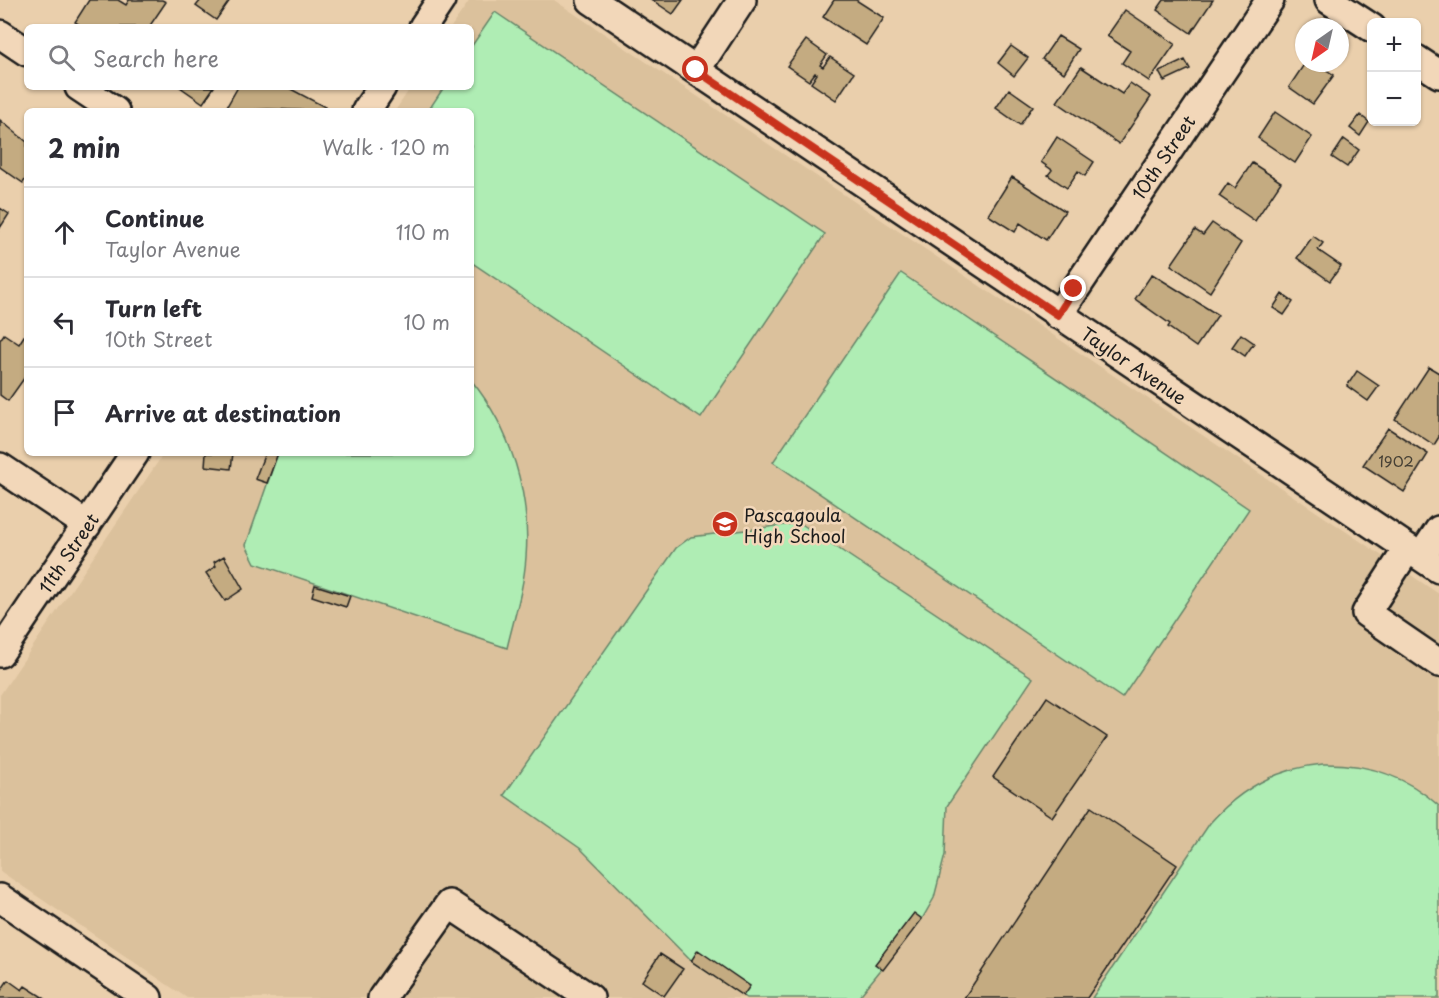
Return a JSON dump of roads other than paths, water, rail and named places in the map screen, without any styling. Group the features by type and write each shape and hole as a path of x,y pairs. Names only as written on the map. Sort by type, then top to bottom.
{"street":[{"path":"425,24 441,0"},
{"name":"Taylor Avenue","path":"591,0 1423,558"},
{"path":"696,70 742,0"},
{"name":"10th Street","path":"1058,315 1270,0"},
{"path":"1329,0 1367,25"},
{"path":"0,34 24,50"},
{"path":"1421,61 1439,74"},
{"path":"84,90 110,108"},
{"path":"368,108 380,90"},
{"name":"11th Street","path":"0,653 133,456"},
{"path":"0,467 87,525"},
{"path":"1439,530 1423,558 1366,613 1439,663"},
{"path":"0,898 114,989 148,998"},
{"path":"382,998 449,904 590,998"}],"place":[{"name":"Pascagoula High School","path":"725,524"}]}
